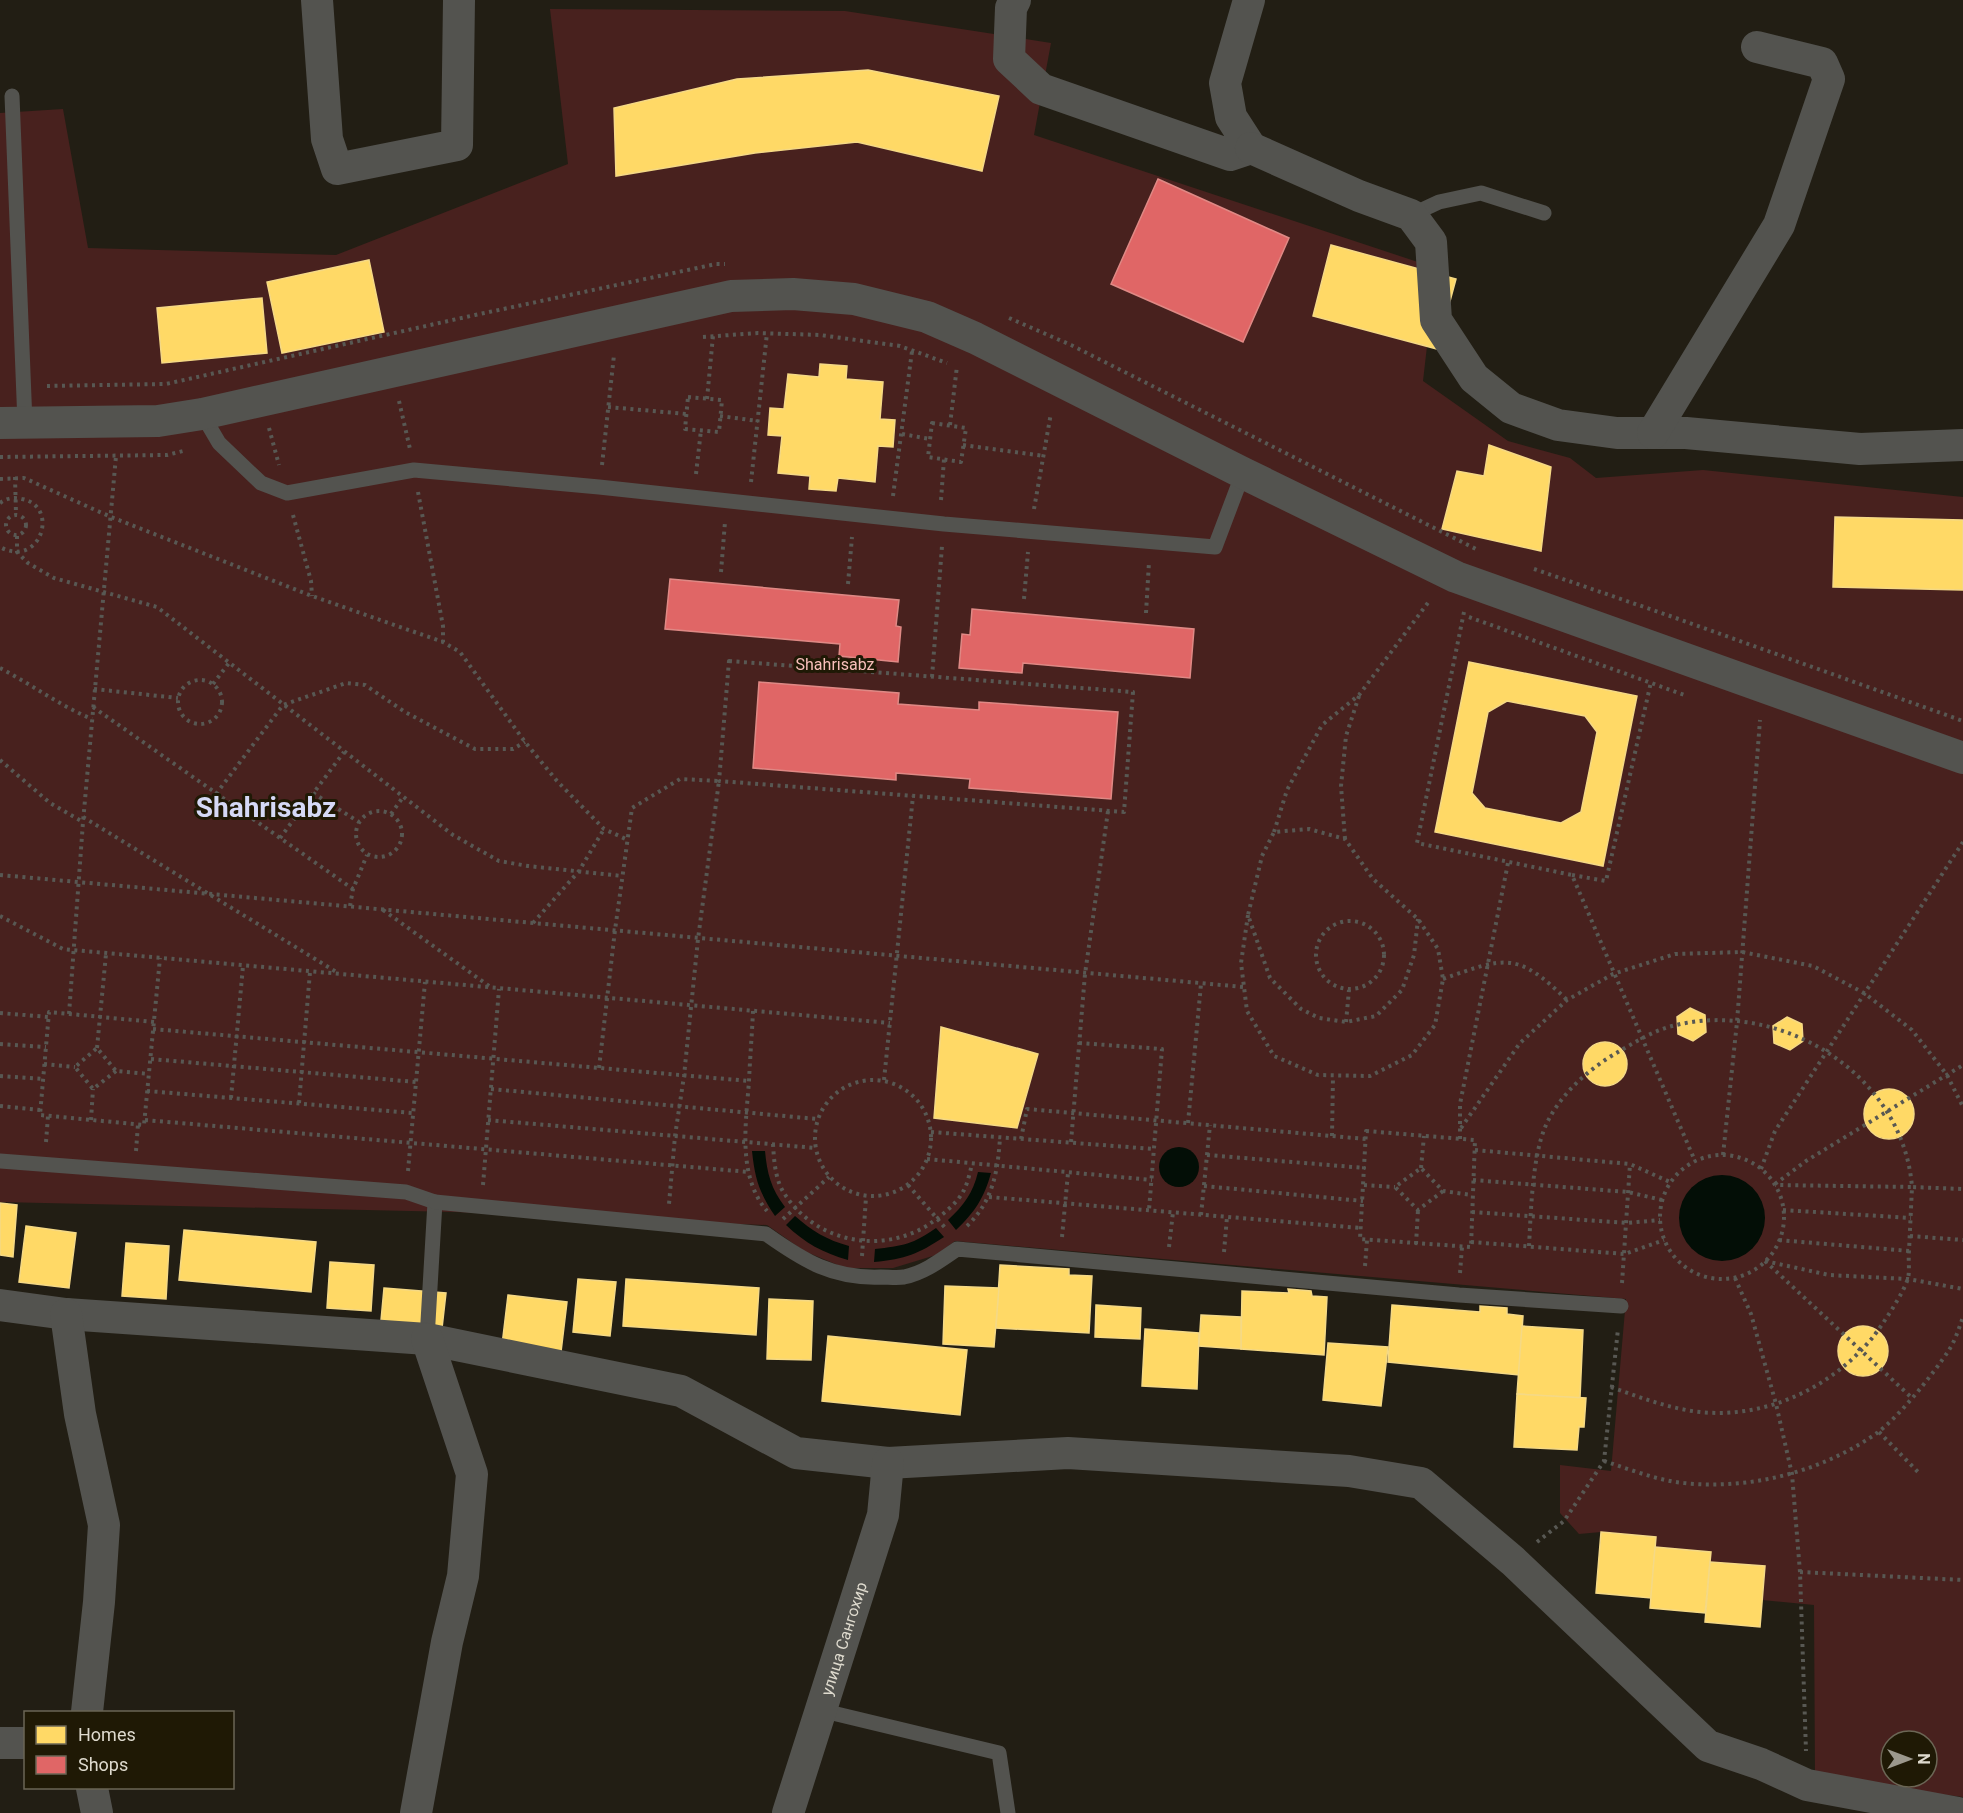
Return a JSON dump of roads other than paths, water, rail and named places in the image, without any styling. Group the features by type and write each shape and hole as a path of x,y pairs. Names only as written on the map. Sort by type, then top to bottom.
{"street":[{"path":"317,0 327,139 337,169 457,145 459,0"},
{"path":"1016,0 1011,8 1009,59 1041,89 1230,155 1251,148"},
{"path":"1249,0 1226,84 1231,117 1251,148 1359,196 1411,215 1431,242 1436,320 1474,378 1510,408 1558,425 1617,433 1686,433 1860,449 1963,445"},
{"path":"1653,433 1779,225 1829,79 1822,63 1757,47"},
{"path":"12,423 158,421 202,414 730,296 793,294 854,299 927,317 975,338 1456,577 1963,758"},
{"path":"0,1305 66,1314 427,1339 681,1391 796,1453 888,1463 1068,1453 1349,1471 1421,1483 1513,1561 1708,1746 1761,1764 1807,1785 1958,1813"},
{"path":"66,1314 80,1414 104,1525 99,1602 87,1711"},
{"path":"416,1813 447,1642 463,1576 472,1474 427,1339"},
{"name":"улица Сангохир","path":"788,1813 883,1515 888,1463"},
{"path":"0,1743 24,1743"},
{"path":"92,1789 97,1813"}],"lane":[{"path":"12,96 23,387 12,423"},
{"path":"1411,215 1439,202 1481,193 1544,213"},
{"path":"202,414 219,443 261,483 287,493 414,470 941,523 1215,547 1243,473"},
{"path":"0,1161 406,1192 435,1202 668,1226 772,1229 799,1257 828,1271 860,1278 904,1277 932,1266 955,1243 1059,1259 1459,1295 1620,1306"},
{"path":"427,1339 435,1202"},
{"path":"820,1710 999,1753 1008,1813"}],"district":[{"name":"Shahrisabz","path":"266,807"}]}
